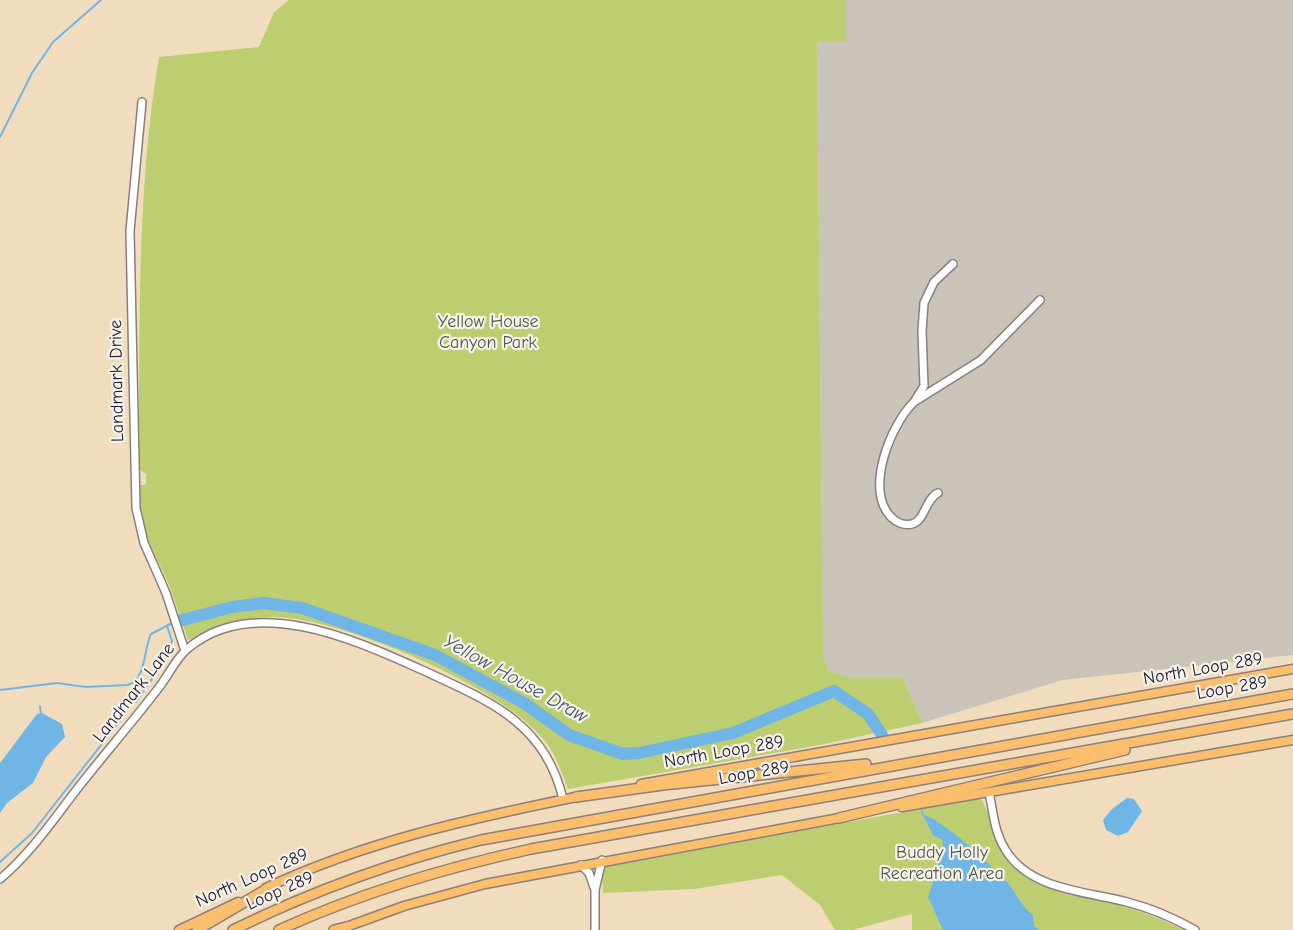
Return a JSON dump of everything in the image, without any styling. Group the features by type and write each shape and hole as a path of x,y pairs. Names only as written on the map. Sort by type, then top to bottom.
{"highway":[{"path":"1214,707 1293,689"},
{"name":"Loop 289","path":"233,930 345,881 456,846 594,818 1293,694"},
{"name":"Loop 289","path":"279,930 394,885 450,868 531,849 1293,714"},
{"path":"1269,718 1293,719"},
{"path":"839,818 1149,745 1169,736"},
{"path":"576,797 692,782 907,762"},
{"path":"197,930 272,886"},
{"path":"334,930 343,928"}],"main road":[{"name":"North Loop 289","path":"179,930 272,886 394,839 464,820 696,773 1032,717 1293,669"},
{"path":"343,928 444,894 580,864 1293,740"}],"street":[{"name":"Landmark Drive","path":"142,102 130,231 136,508 144,543 166,593 185,651"},
{"path":"938,493 927,503 920,519 910,525 899,524 892,519 881,502 880,475 898,420 924,386 922,331 924,303 934,282 953,264"},
{"path":"914,402 981,360 1040,300"},
{"name":"Landmark Lane","path":"0,879 37,842 158,689 185,651 214,633 263,623 303,626 348,639 459,687 515,720 546,752 563,799"},
{"path":"989,792 1000,840 1012,859 1028,874 1048,883 1148,909 1195,930"},
{"path":"595,930 595,890 602,860"},
{"path":"580,864 589,873 595,890"}],"shaded area":[{"path":"846,0 1293,0 1293,655 1063,680 922,723 903,678 850,678 829,671 823,657 817,41 846,41"}],"green space":[{"name":"Yellow House Canyon Park","path":"289,0 846,0 846,41 817,42 823,657 829,671 850,678 903,678 922,723 820,745 568,789 548,745 516,714 451,674 373,640 300,620 271,617 239,622 188,640 170,587 143,525 138,499 140,486 146,484 146,474 139,469 143,211 146,159 159,57 259,47 274,12"},
{"name":"Buddy Holly Recreation Area","path":"979,798 987,810 996,840 1006,859 1024,876 1048,888 1133,909 1184,930 912,930 912,914 852,930 835,930 820,905 782,875 694,889 603,893 602,873 605,867"}],"water":[{"path":"42,713 62,724 65,737 46,757 33,783 7,803 0,813 0,763 37,714"},
{"path":"1127,798 1134,799 1142,811 1128,832 1118,836 1106,830 1103,820 1112,809"},
{"path":"923,815 954,833 1000,875 1033,915 1034,926 1039,930 943,930 928,897 942,854 943,840 933,835"}],"waterway":[{"name":"Yellow House Draw","path":"0,137 32,73 53,42 101,0"},
{"name":"Yellow House Draw","path":"179,621 232,607 264,603 302,608 435,655 524,703 569,735 623,754 639,753 733,733 834,691 868,714 882,735"},
{"name":"Yellow House Draw","path":"0,690 57,683 86,687 128,685 142,670 151,634 172,623"},
{"path":"136,702 158,670 172,641 167,626"},
{"path":"40,706 41,715"},
{"path":"0,862 32,833 127,712"},
{"name":"Yellow House Draw","path":"922,811 923,815"}]}
